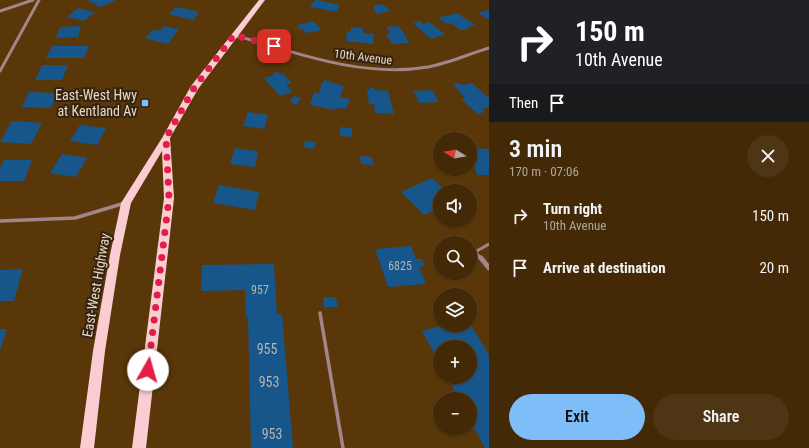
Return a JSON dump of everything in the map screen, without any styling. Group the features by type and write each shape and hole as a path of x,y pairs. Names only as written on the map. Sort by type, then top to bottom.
{"main road":[{"name":"East-West Highway","path":"87,448 99,351 115,255 126,203 166,138 194,88 262,0"},
{"path":"139,448 169,198 166,138"}],"street":[{"path":"0,11 33,0"},
{"path":"0,71 39,0"},
{"name":"10th Avenue","path":"234,35 321,60 356,67 384,70 408,70 429,67 489,48"},
{"path":"0,221 75,218 126,203"},
{"path":"477,254 489,268"}],"lane":[{"path":"477,251 489,244"},
{"path":"320,313 343,448"}],"building":[{"path":"116,0 101,7 88,1"},
{"path":"315,0 340,5 336,12 310,7"},
{"path":"382,4 391,11 376,14 373,6"},
{"path":"176,7 199,13 193,20 169,14"},
{"path":"78,8 95,12 84,21 67,17"},
{"path":"489,10 489,20 478,13"},
{"path":"457,13 475,25 467,28 468,29 460,30 451,23 447,24 438,18"},
{"path":"313,21 322,30 306,33 303,29 299,30 297,27 300,27 298,25"},
{"path":"420,21 424,24 429,22 445,34 431,39 413,23"},
{"path":"81,26 78,37 56,38 60,27"},
{"path":"164,26 179,29 169,43 166,44 145,38 154,29 160,31"},
{"path":"398,26 404,33 409,43 392,44 386,34 391,34 386,27"},
{"path":"351,27 363,28 363,33 374,34 373,44 346,41 347,31 351,32"},
{"path":"52,46 89,46 84,58 46,58"},
{"path":"42,65 68,65 62,80 35,80"},
{"path":"278,72 280,74 282,73 292,83 286,85 292,92 280,96 264,78 274,75 272,73"},
{"path":"325,80 344,86 340,97 350,99 346,109 337,108 336,110 310,105 314,92 319,93 322,83"},
{"path":"459,83 462,85 472,83 489,98 489,107 482,109 485,112 478,114 461,99 465,98 453,84"},
{"path":"370,88 388,91 394,114 375,113 374,104 369,104 367,90 370,90"},
{"path":"432,90 439,102 420,103 413,91"},
{"path":"29,92 58,93 51,108 22,107"},
{"path":"294,96 301,98 297,105 290,102"},
{"path":"248,112 268,115 264,129 243,126"},
{"path":"12,121 42,123 31,144 0,142"},
{"path":"80,125 106,128 97,145 70,141"},
{"path":"340,127 352,128 352,137 340,136"},
{"path":"305,141 316,142 314,149 304,147"},
{"path":"235,148 258,151 255,167 230,164"},
{"path":"477,148 489,149 489,175 477,175"},
{"path":"62,154 87,158 76,177 50,173"},
{"path":"360,156 372,157 373,165 361,164"},
{"path":"4,160 32,160 24,181 0,181 0,168"},
{"path":"432,178 438,184 433,184 433,210 424,215 401,192"},
{"path":"219,185 259,192 255,210 213,203"},
{"path":"411,246 416,259 422,259 425,266 419,267 426,284 388,287 375,249"},
{"path":"274,264 277,315 282,314 293,448 251,448 248,317 246,317 245,290 201,291 202,265"},
{"path":"23,269 14,301 0,301 0,270"},
{"path":"323,297 336,297 338,307 324,307"},
{"path":"433,328 433,332 475,332 489,355 489,448 485,448 477,433 477,392 455,392 451,384 477,384 477,340 433,340 433,351 422,331"},
{"path":"0,329 7,329 0,351"}],"place":[{"name":"East-West Hwy at Kentland Av","path":"145,103"}],"route":[{"path":"148,370 169,198 166,138 194,88 234,35 274,46"}]}
